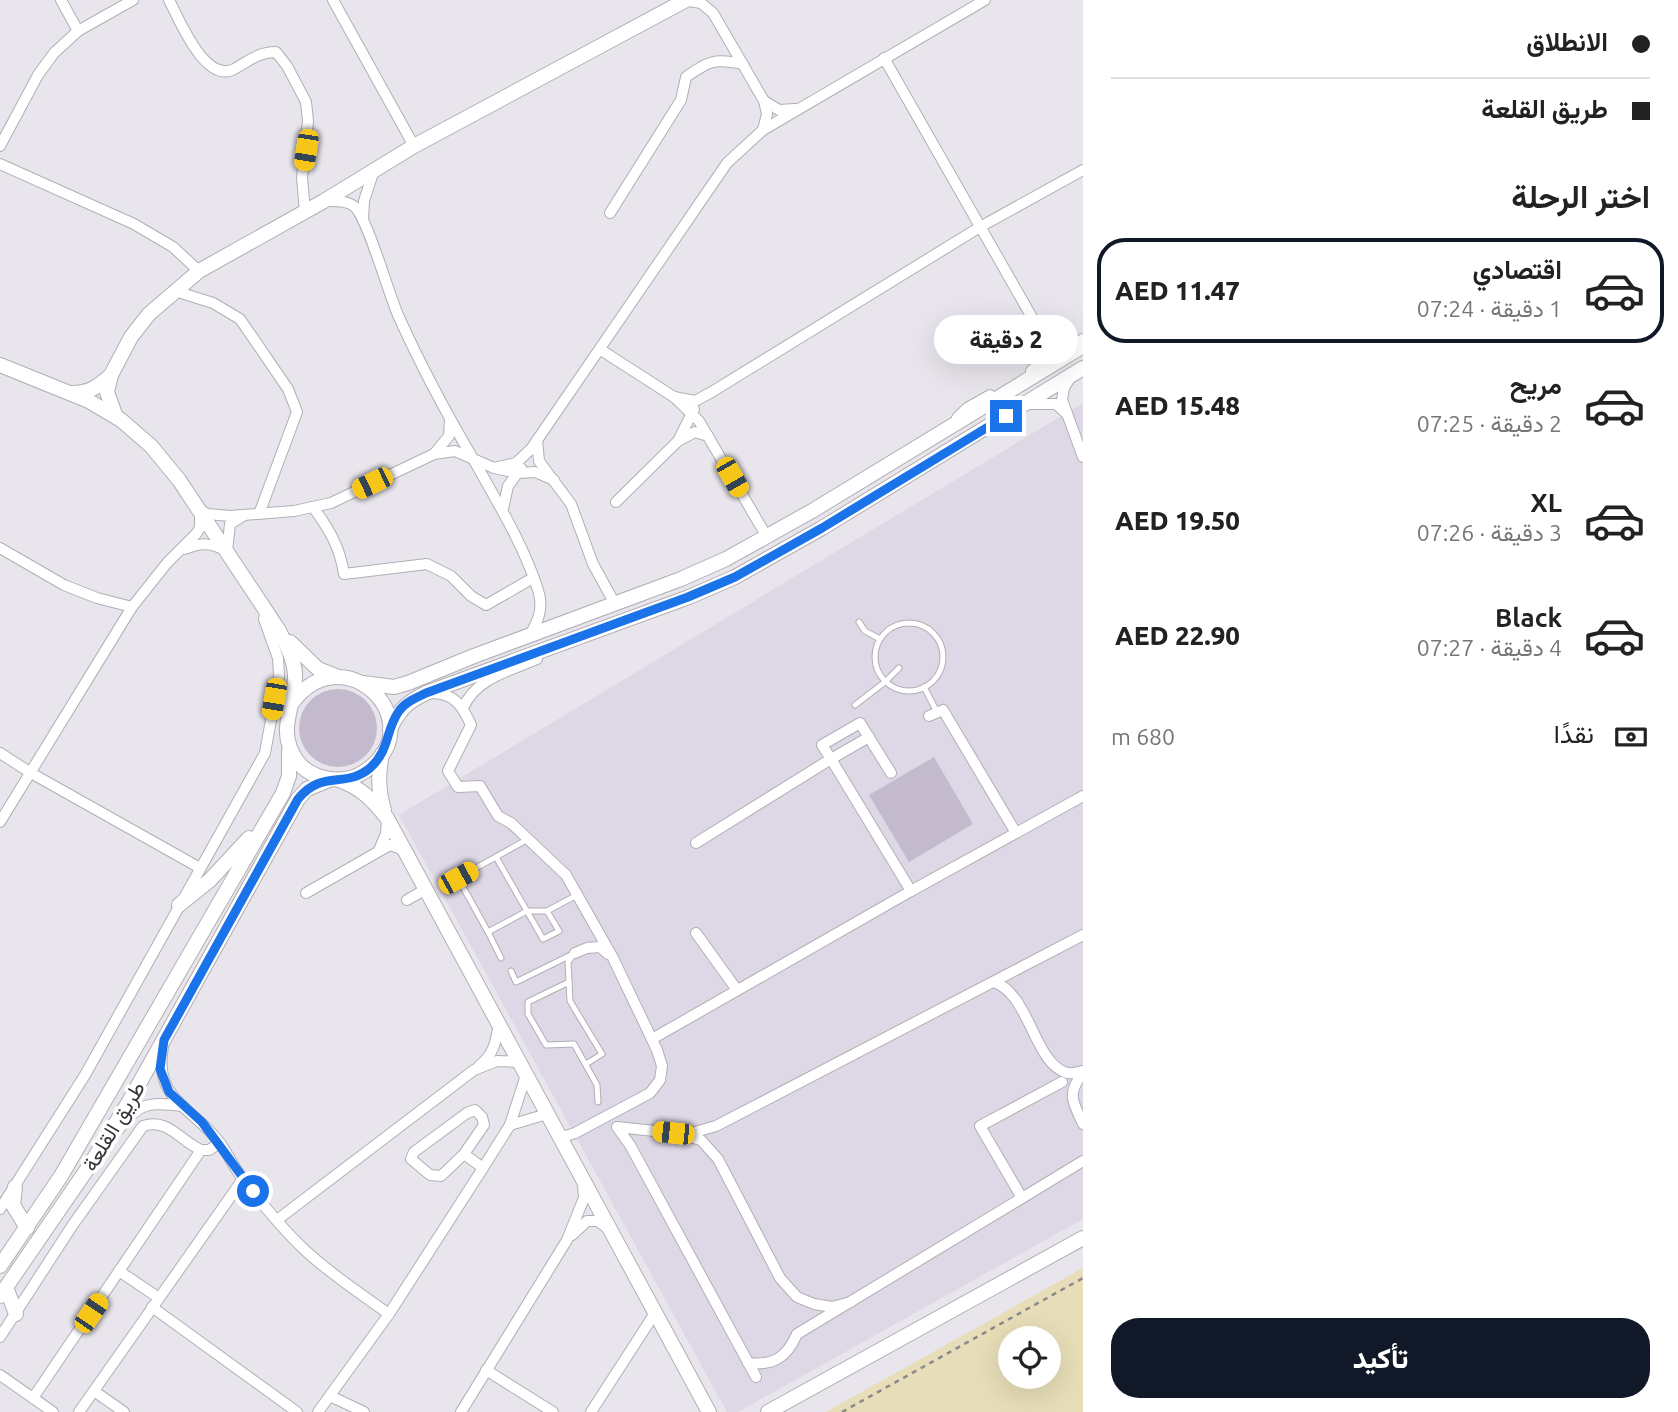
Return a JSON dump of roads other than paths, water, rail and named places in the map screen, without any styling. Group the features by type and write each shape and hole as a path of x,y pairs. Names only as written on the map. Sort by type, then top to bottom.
{"main road":[{"path":"116,417 107,392 111,375 131,337 149,314 199,271 324,201 414,146 684,1"},
{"path":"363,683 394,687 408,683 681,579 767,537 1083,346"},
{"path":"0,365 70,393 116,417 151,446 227,551 290,652 295,672 285,726 289,746 299,763 313,774 356,786 371,798 387,818"},
{"path":"709,1412 387,818 379,795 378,775 390,730 399,711 426,693 700,592 782,551 1077,372"},
{"path":"70,393 85,393 99,386 111,375"},
{"path":"278,629 306,660 318,669 336,676 356,679 373,690 384,704 390,730"},
{"path":"290,706 299,694 315,681 336,676"},
{"name":"طريق القلعة","path":"0,1266 61,1175 262,824 283,793 289,776 289,746"},
{"path":"333,780 348,779 363,773 379,760 382,754"},
{"name":"طريق القلعة","path":"3,1292 90,1165 164,1040 298,799 307,789 333,780"},
{"path":"179,905 210,880 262,824"},
{"path":"15,1187 13,1205 27,1228"},
{"path":"768,1412 1083,1238"},
{"path":"3,1292 16,1314"}],"street":[{"path":"61,0 78,31"},
{"path":"0,146 38,75 54,53 78,31 134,0"},
{"path":"169,0 191,43 206,62 215,68 227,72 266,52 276,52 287,66 306,102 308,121 302,178 305,211"},
{"path":"334,0 414,146"},
{"path":"713,0 713,13"},
{"path":"503,509 508,486 534,445 727,163 763,130 985,0"},
{"path":"684,1 701,3 713,13 764,101 767,114 763,130"},
{"path":"884,58 1042,335 1053,346 1063,347 1083,339"},
{"path":"610,213 681,100 686,77 708,61 724,60 743,64"},
{"path":"764,101 779,110 797,109"},
{"path":"0,164 134,224 173,247 199,271"},
{"path":"363,219 364,201 374,170"},
{"path":"674,397 695,401 710,393 980,227 1083,170"},
{"path":"324,201 353,205 363,219 391,299 421,365 472,459 503,509 539,592 541,610 530,635"},
{"path":"175,291 213,303 240,319 288,389 297,412 254,514"},
{"path":"942,433 967,408 1037,367 1044,359 1042,335"},
{"path":"601,350 674,397 692,412 767,537"},
{"path":"1077,372 1064,388 1062,400 1082,453"},
{"path":"678,441 692,412 710,393"},
{"path":"1026,404 1056,404 1067,414"},
{"path":"434,454 449,436 450,419"},
{"path":"616,502 678,441 695,432 708,436"},
{"path":"494,468 516,463 534,445"},
{"path":"534,445 539,461 571,504 593,564 615,604"},
{"path":"0,822 132,607 158,573 200,528 199,510 218,516 254,514 331,503 434,454 455,451 494,468 518,473 535,472 554,480"},
{"path":"313,507 333,534 341,554 344,574 427,564 451,576 471,596 486,605 533,578"},
{"path":"179,552 205,543 212,543 227,551 230,524 237,518 254,514"},
{"path":"1,552 64,585 97,598 132,607"},
{"path":"0,1209 85,1075 265,752 279,676 278,658 264,619 266,610"},
{"path":"463,708 469,694 480,684 629,619"},
{"path":"426,693 452,696 463,708 471,725 448,771 458,787 480,786 498,816 511,823 566,874 613,958 662,1066 660,1080 650,1093 593,1124 559,1138"},
{"path":"933,714 943,710 1016,833"},
{"path":"891,773 860,723 822,746 911,891"},
{"path":"696,843 869,737"},
{"path":"0,752 31,773 200,868"},
{"path":"652,1039 1083,796"},
{"path":"379,850 386,834 387,818"},
{"path":"306,893 390,845 407,855"},
{"path":"407,900 426,889"},
{"path":"696,933 737,990"},
{"path":"673,1133 695,1132 716,1126 1083,935"},
{"path":"575,953 600,947 613,958"},
{"path":"994,982 1005,986 1014,997 1072,1099 1083,1124"},
{"path":"276,1220 474,1070 492,1052 499,1023"},
{"path":"164,1040 160,1069 169,1092 202,1122 220,1143 243,1180 306,1251 388,1314"},
{"path":"318,1412 388,1314 510,1125 523,1068 497,1061 474,1070"},
{"path":"1053,1066 1069,1074 1083,1072"},
{"path":"1072,1099 1074,1084 1083,1072"},
{"path":"1023,1198 980,1126 1062,1082"},
{"path":"90,1165 138,1109 155,1102 182,1106"},
{"path":"475,1110 482,1117 484,1125 464,1154 442,1176 430,1175 411,1159 414,1152 475,1110"},
{"path":"510,1125 547,1114"},
{"path":"612,1114 611,1120 638,1160 756,1377"},
{"path":"0,1337 72,1226 143,1126 162,1123 201,1150 209,1150 220,1143"},
{"path":"593,1124 673,1133 701,1140 718,1160 780,1278 797,1297 832,1307 851,1302"},
{"path":"638,1160 636,1142 646,1130"},
{"path":"33,1398 201,1150"},
{"path":"464,1154 483,1168"},
{"path":"748,1363 764,1365 780,1358 793,1345 797,1334 1083,1161"},
{"path":"461,1412 567,1240 584,1198 582,1178"},
{"path":"79,1412 243,1180"},
{"path":"567,1240 587,1221 598,1221 610,1231"},
{"path":"120,1271 297,1412"},
{"path":"591,1412 655,1313"},
{"path":"486,1370 553,1412"},
{"path":"0,1375 53,1412"},
{"path":"94,1391 124,1412"},
{"path":"330,1396 364,1412"}],"lane":[{"path":"859,622 865,631 880,639"},
{"path":"909,622 922,625 935,634 940,643 943,663 939,674 924,687 908,691 896,689 885,682 878,672 875,648 880,639 896,625 909,622"},
{"path":"855,705 899,668"},
{"path":"924,687 933,714"},
{"path":"501,958 458,878 528,839"},
{"path":"496,857 543,939 559,931 547,911"},
{"path":"488,932 527,911 547,911 577,895"},
{"path":"511,971 516,982 575,953"},
{"path":"575,953 568,962 570,1001 602,1054 586,1065"},
{"path":"569,982 528,1002 528,1014 546,1045 574,1044 597,1085 598,1102"}]}
